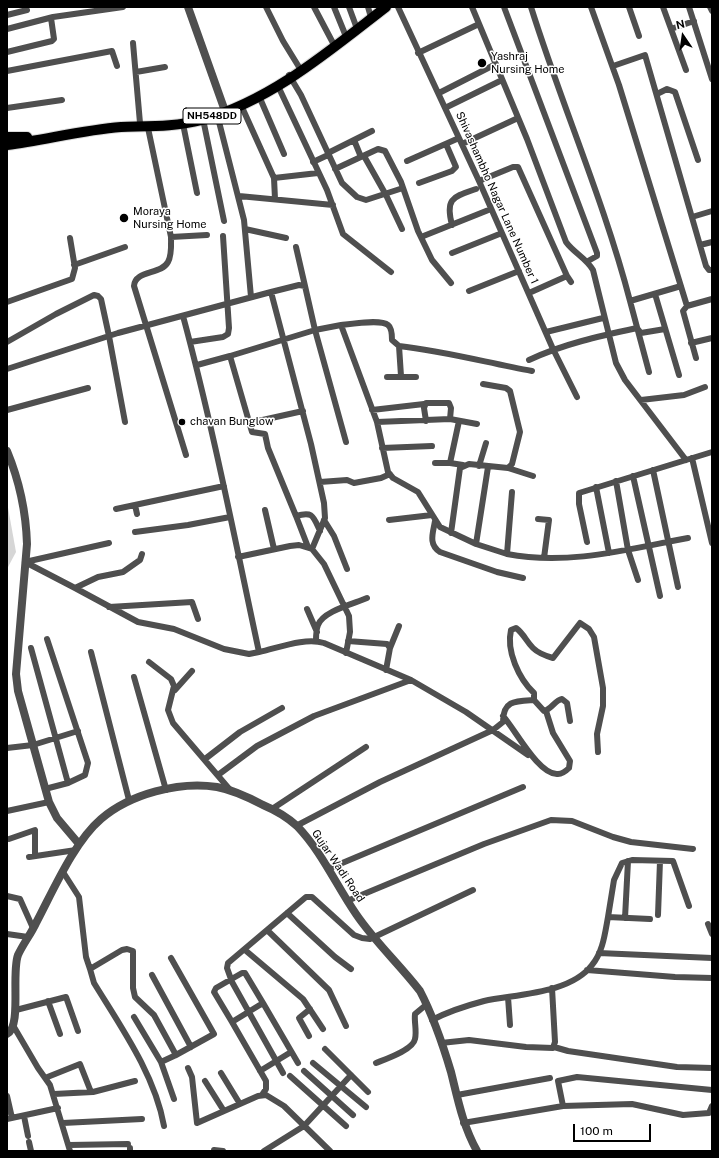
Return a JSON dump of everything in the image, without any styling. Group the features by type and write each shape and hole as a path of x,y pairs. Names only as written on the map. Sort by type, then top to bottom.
{"highway":[{"name":"NH548DD","path":"7,145 121,127 182,120 222,111 290,76 299,67 356,26 369,10 378,7"},
{"name":"NH548DD","path":"7,137 38,136 103,123 144,125 183,124 202,119 241,105 278,86 386,7"}],"street":[{"path":"7,29 51,18 123,7"},
{"path":"188,7 222,111 245,229 251,297"},
{"path":"266,7 283,41 299,67"},
{"path":"314,7 333,43"},
{"path":"334,7 345,34"},
{"path":"349,7 356,26"},
{"name":"Shivashambho Nagar Lane Number 1","path":"398,7 479,181 553,349 577,397"},
{"path":"472,7 518,118 566,242 572,250 588,261 593,270 616,363 625,380 689,459 712,543"},
{"path":"504,7 597,254 597,256 588,261"},
{"path":"531,7 614,244 649,372"},
{"path":"591,7 613,66 687,306"},
{"path":"629,7 639,36"},
{"path":"663,7 686,70"},
{"path":"689,7 712,79"},
{"path":"710,7 712,12"},
{"path":"7,15 27,10"},
{"path":"7,52 52,41 54,39 51,18"},
{"path":"671,29 694,21"},
{"path":"418,52 479,24"},
{"path":"133,43 144,125 171,237 170,256 165,267 137,278 134,286 186,455"},
{"path":"7,71 112,51 117,66"},
{"path":"613,66 645,55 707,269 712,270"},
{"path":"439,93 496,64"},
{"path":"136,72 165,67"},
{"path":"290,76 301,95 342,183 357,197 366,200 386,195 403,188"},
{"path":"445,108 502,80"},
{"path":"278,86 333,205 339,227 343,234 391,272"},
{"path":"657,94 667,89 674,92 698,160"},
{"path":"259,96 284,154"},
{"path":"7,108 62,100"},
{"path":"241,105 274,178 275,199"},
{"path":"462,144 518,118"},
{"path":"202,119 224,221"},
{"path":"183,124 197,193"},
{"path":"313,162 372,131"},
{"path":"408,161 459,138"},
{"path":"354,140 386,195 402,230"},
{"path":"419,183 452,171 456,167 446,144"},
{"path":"336,169 378,149 386,151 403,188 421,237 432,260 451,283"},
{"path":"479,181 514,167 518,168 571,282"},
{"path":"274,178 318,174"},
{"path":"452,225 448,209 451,200 455,196 476,189"},
{"path":"239,196 333,205"},
{"path":"421,237 491,209"},
{"path":"692,217 712,211"},
{"path":"245,229 286,238"},
{"path":"452,252 502,233"},
{"path":"171,237 207,235"},
{"path":"190,342 222,337 228,334 229,328 224,236"},
{"path":"7,302 67,281 74,274 70,238"},
{"path":"700,245 712,242"},
{"path":"74,265 125,247"},
{"path":"296,247 316,330 346,442"},
{"path":"469,291 519,271"},
{"path":"529,293 567,276"},
{"path":"7,368 110,336 251,297 299,285 305,286"},
{"path":"630,301 681,286"},
{"path":"271,292 303,411 325,507 324,520 320,531 310,548"},
{"path":"655,294 679,375"},
{"path":"7,342 56,314 94,295 98,296 101,299 110,336 125,422"},
{"path":"696,358 682,313 687,306 712,299"},
{"path":"183,316 224,486 259,652"},
{"path":"546,332 604,318"},
{"path":"196,365 316,330 341,325 372,322 386,324 390,328 392,340 399,346 460,355 476,360 532,371"},
{"path":"341,325 377,422 382,448 390,474 392,478 418,492 440,527 476,544 507,554 544,558 564,558 609,553 688,538"},
{"path":"637,328 642,333 665,328"},
{"path":"529,360 553,349 608,334 637,328"},
{"path":"691,343 712,338"},
{"path":"399,346 401,376"},
{"path":"230,356 252,432 265,434 271,456 310,548 324,564 345,607 350,624 346,654"},
{"path":"387,377 416,376"},
{"path":"483,384 506,388 510,391 512,397 520,432 512,464 508,468"},
{"path":"641,400 684,395 705,387"},
{"path":"7,410 88,388"},
{"path":"372,410 426,403 449,403 451,408 450,419"},
{"path":"424,404 426,420"},
{"path":"249,423 303,411"},
{"path":"377,422 450,419 477,424"},
{"path":"450,463 459,421"},
{"path":"479,466 486,443"},
{"path":"382,448 432,446"},
{"path":"7,451 25,513 27,544 24,562 16,674 18,691 49,802 78,847 32,856 35,830 9,839"},
{"path":"587,542 578,496 583,491 712,452"},
{"path":"435,463 450,463 463,466 469,464 508,468 533,476"},
{"path":"451,533 460,468 463,466"},
{"path":"476,544 488,467"},
{"path":"653,470 678,586"},
{"path":"320,482 347,480 354,483 381,478 390,474"},
{"path":"633,476 660,596"},
{"path":"616,481 628,550 638,580"},
{"path":"116,509 224,486"},
{"path":"596,487 609,553"},
{"path":"507,554 512,492"},
{"path":"135,505 137,514"},
{"path":"265,510 274,549"},
{"path":"296,516 308,513 311,514 320,531"},
{"path":"135,532 230,517"},
{"path":"389,520 433,518"},
{"path":"433,518 432,543 440,552 497,572 523,578"},
{"path":"538,519 549,520 544,558"},
{"path":"324,520 334,536 347,570"},
{"path":"24,562 109,543"},
{"path":"238,557 299,545 310,548"},
{"path":"75,588 98,577 123,572 140,560 142,554"},
{"path":"24,562 138,622 174,629 224,649 249,654 316,641 411,680 493,730 528,755"},
{"path":"316,641 317,632 322,618 330,612 367,598"},
{"path":"109,607 192,602 198,620"},
{"path":"307,609 317,632"},
{"path":"534,700 534,693 520,678 510,635 511,630 516,628 523,633 532,647 553,658 580,623 584,624 594,637 603,688 603,706 597,734 598,752"},
{"path":"386,670 390,648 399,626"},
{"path":"45,789 80,778 85,775 87,770 86,756 47,639"},
{"path":"348,641 383,642 390,648"},
{"path":"31,648 68,783"},
{"path":"91,652 129,800"},
{"path":"149,662 171,679 175,690"},
{"path":"192,671 175,690 169,704 170,717 231,791"},
{"path":"134,677 166,790"},
{"path":"218,775 257,746 308,720 411,680"},
{"path":"546,711 558,700 562,699 567,703 570,721"},
{"path":"296,826 380,782 493,730 503,722 503,716 509,704 515,701 534,700 546,711 553,733 570,761 569,768 562,774 555,774 536,761 503,716"},
{"path":"205,759 240,732 282,708"},
{"path":"7,748 33,745 78,731"},
{"path":"272,809 366,747"},
{"name":"Gujar Wadi Road","path":"14,1027 16,1010 14,978 18,956 63,872 78,847 100,819 129,800 166,790 200,785 231,791 272,809 296,826 328,868 347,901 374,937 409,978 427,1004 441,1043 464,1123 477,1151"},
{"path":"328,868 523,787"},
{"path":"7,811 49,802"},
{"path":"347,901 484,844 551,820 572,821 612,837 631,842 693,849"},
{"path":"658,915 660,860"},
{"path":"625,918 628,861"},
{"path":"432,1020 450,1011 552,988 570,982 587,970 599,952 608,917 616,873 622,863 628,861 674,861 689,906"},
{"path":"63,872 79,897 86,957 94,983 146,1072 161,1110 164,1126"},
{"path":"283,1073 248,1013 231,979 227,968 228,963 245,950 302,899 309,896 354,934 366,939 374,937 473,890"},
{"path":"7,896 20,898 33,928"},
{"path":"287,912 335,957 351,969"},
{"path":"608,917 650,918"},
{"path":"708,924 712,934"},
{"path":"267,930 330,990 346,1026"},
{"path":"7,934 28,938"},
{"path":"90,969 122,950 127,949 133,951 133,988 135,997 154,1015 176,1055"},
{"path":"245,950 303,1000 323,1029"},
{"path":"599,952 712,958"},
{"path":"161,1062 214,1034 171,958"},
{"path":"587,970 675,977 712,978"},
{"path":"262,1095 267,1084 214,990 231,979 245,973 298,1063"},
{"path":"152,975 191,1047"},
{"path":"552,988 554,1047"},
{"path":"16,1010 66,997 78,1031"},
{"path":"508,997 510,1025"},
{"path":"48,1001 60,1034"},
{"path":"232,1022 263,1003"},
{"path":"376,1063 405,1050 413,1044 415,1038 415,1014 427,1004"},
{"path":"309,1036 299,1018 310,1009"},
{"path":"134,1017 161,1062 174,1099"},
{"path":"7,1034 14,1027 50,1085 70,1148 129,1147"},
{"path":"441,1043 469,1040 533,1047 554,1047 568,1051 677,1067 712,1068"},
{"path":"325,1049 368,1092"},
{"path":"260,1070 291,1052"},
{"path":"313,1062 366,1107"},
{"path":"45,1078 80,1064 91,1092"},
{"path":"188,1068 192,1077 197,1123 262,1095 266,1095 278,1102 330,1151"},
{"path":"304,1071 352,1115"},
{"path":"220,1073 240,1104"},
{"path":"264,1151 304,1126 351,1075"},
{"path":"290,1076 346,1126"},
{"path":"563,1106 558,1081 577,1077 712,1090"},
{"path":"457,1095 550,1078"},
{"path":"205,1080 224,1111"},
{"path":"54,1094 91,1092 135,1081"},
{"path":"7,1096 10,1119 58,1108"},
{"path":"464,1123 563,1106 632,1104 683,1115 710,1113 712,1106"},
{"path":"24,1116 31,1151"},
{"path":"63,1123 142,1119"},
{"path":"214,1150 223,1151"}],"shaded area":[{"path":"7,502 16,552 7,569"}],"place":[{"name":"Yashraj Nursing Home","path":"482,63"},
{"name":"Moraya Nursing Home","path":"124,218"},
{"name":"chavan Bunglow","path":"182,422"}]}
